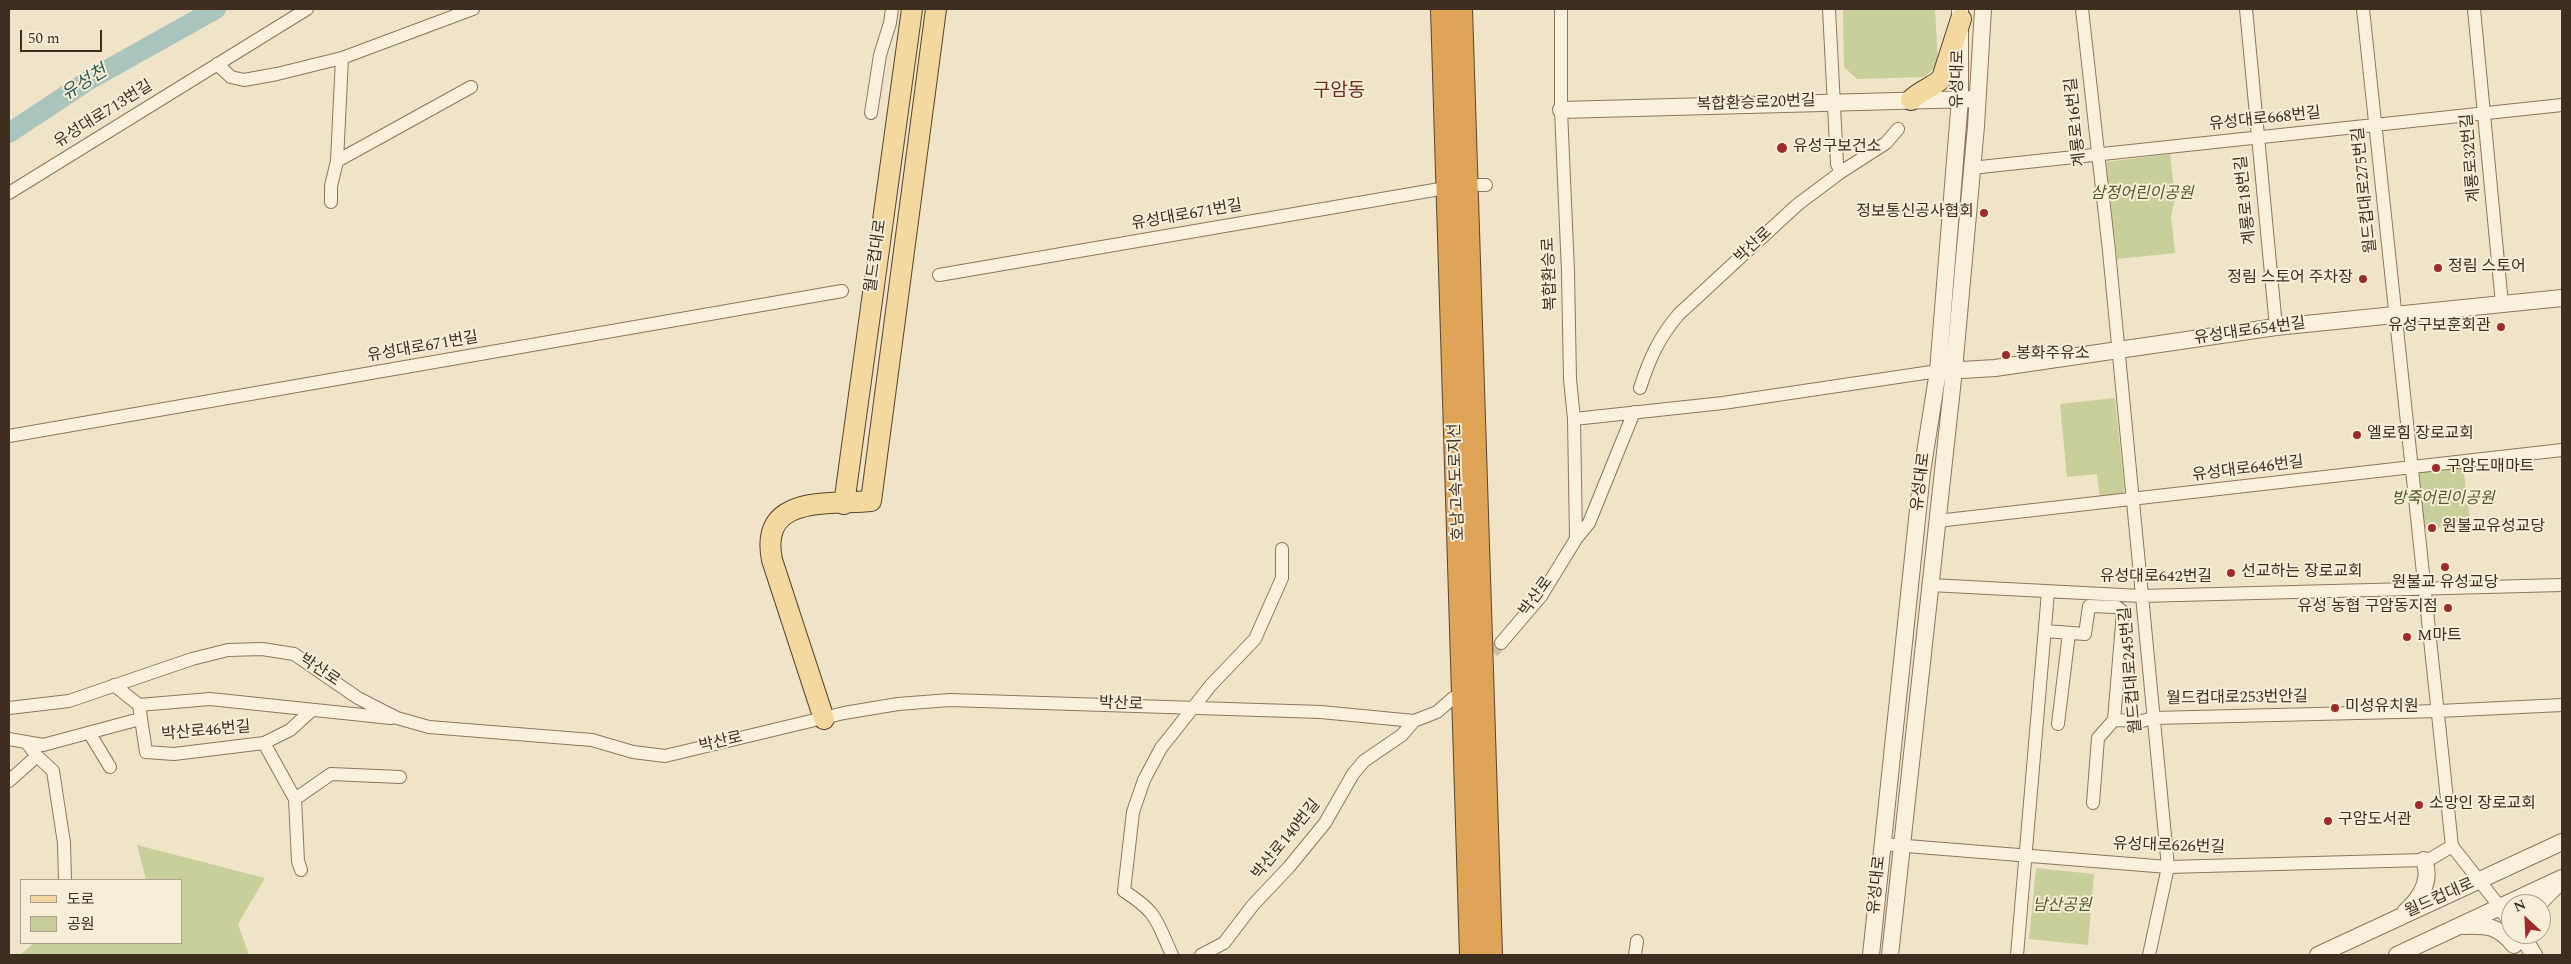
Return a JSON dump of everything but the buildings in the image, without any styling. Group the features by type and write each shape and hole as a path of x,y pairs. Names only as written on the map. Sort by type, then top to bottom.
{"highway":[{"name":"호남고속도로지선","path":"1443,9 1472,955"},
{"name":"호남고속도로지선","path":"1460,9 1490,955"}],"main road":[{"name":"월드컵대로","path":"912,9 844,504 871,501 929,50 936,9"},
{"path":"1911,100 1921,90 1938,83 1942,78 1960,14"},
{"path":"824,719 769,548 771,533 777,522 786,513 808,504 844,504"}],"street":[{"name":"유성대로713번길","path":"9,193 307,9"},
{"path":"217,64 231,78 244,80 342,58 472,9"},
{"path":"871,113 880,55 890,23 892,9"},
{"name":"복합환승로","path":"1561,9 1561,110 1568,272 1570,380 1574,419 1576,539"},
{"path":"1829,9 1832,102 1837,164 1841,172"},
{"name":"유성대로","path":"1870,955 1922,472 1946,371 1972,168 1983,9"},
{"name":"계룡로16번길","path":"2082,9 2118,351"},
{"name":"계룡로18번길","path":"2246,9 2276,327"},
{"name":"월드컵대로275번길","path":"2363,9 2411,466 2427,590 2452,846"},
{"name":"계룡로32번길","path":"2474,9 2502,304"},
{"name":"유성대로","path":"1890,955 1938,521 1960,14"},
{"path":"331,202 331,186 337,161 342,58"},
{"path":"337,161 471,87"},
{"path":"1955,99 1978,99"},
{"name":"복합환승로20번길","path":"1561,110 1955,99"},
{"name":"유성대로668번길","path":"1972,168 2562,104"},
{"name":"박산로","path":"1640,388 1654,350 1663,333 1679,314 1797,206 1841,172 1886,143 1898,129"},
{"name":"유성대로671번길","path":"939,275 1440,189"},
{"name":"유성대로671번길","path":"9,436 842,292"},
{"name":"유성대로654번길","path":"1946,371 1995,368 2276,327 2562,298"},
{"name":"월드컵대로245번길","path":"2118,351 2168,867 2148,955"},
{"path":"1574,419 1723,403 1946,371"},
{"name":"박산로","path":"1501,643 1541,596 1576,539 1589,523 1602,485 1634,412"},
{"name":"유성대로646번길","path":"1938,521 2562,450"},
{"path":"1172,955 1154,914 1145,905 1124,891 1133,812 1144,780 1161,748 1194,707 1255,639 1282,578 1282,549"},
{"name":"유성대로642번길","path":"1930,585 2141,596 2562,585"},
{"path":"2017,955 2048,592"},
{"path":"2045,631 2085,634 2089,606 2117,607 2124,612 2114,720 2098,738 2093,803"},
{"path":"2058,724 2069,633"},
{"name":"박산로","path":"9,708 69,701 192,659 228,650 262,649 294,654 358,698 397,718 429,727 592,740 633,752 665,756 898,704 950,700 1322,712 1414,721 1437,712 1453,698"},
{"path":"114,685 139,705 210,699 295,706 311,711 397,718"},
{"path":"139,705 140,719"},
{"name":"월드컵대로253번안길","path":"2114,720 2142,721 2153,718 2439,711 2562,705"},
{"name":"박산로46번길","path":"9,739 42,745 90,734 140,719 146,752 174,754 264,743 290,730 311,711"},
{"name":"박산로140번길","path":"1201,955 1224,943 1253,905 1295,859 1325,823 1353,774 1364,761 1402,735 1414,721"},
{"path":"90,734 110,767"},
{"path":"27,743 37,756 53,771 64,843 65,879"},
{"name":"박산로46번길","path":"264,743 295,799 298,861 301,870"},
{"path":"9,781 37,756"},
{"path":"295,799 331,774 400,777"},
{"name":"월드컵대로","path":"2318,955 2562,842"},
{"name":"유성대로626번길","path":"1882,844 2168,867 2424,860 2432,858 2452,846"},
{"path":"2452,846 2500,907 2501,911"},
{"path":"2396,919 2414,904 2425,886 2428,871 2424,860"},
{"path":"2548,894 2562,879"},
{"name":"월드컵대로","path":"2397,955 2562,879"},
{"path":"2460,926 2481,925 2501,931"},
{"path":"1635,955 1637,940"}],"green space":[{"path":"1843,9 1935,9 1938,64 1925,77 1857,79 1844,67"},
{"name":"삼정어린이공원","path":"2170,154 2175,198 2171,216 2175,253 2117,259 2106,162"},
{"path":"2115,398 2125,496 2100,499 2097,474 2067,477 2060,404"},
{"name":"방죽어린이공원","path":"2463,466 2471,527 2424,528 2414,472"},
{"path":"137,845 265,878 238,924 249,955 20,955 33,944 182,944 182,879 146,879"},
{"name":"남산공원","path":"2036,868 2094,874 2088,945 2029,939"}],"waterway":[{"name":"유성천","path":"9,133 89,80 216,9"}],"tunnel":[{"path":"1481,666 1501,643"}],"place":[{"name":"유성구보건소","path":"1782,148"},
{"name":"정보통신공사협회","path":"1984,213"},
{"name":"정림 스토어","path":"2438,268"},
{"name":"정림 스토어 주차장","path":"2363,279"},
{"name":"유성구보훈회관","path":"2501,327"},
{"name":"봉화주유소","path":"2006,355"},
{"name":"엘로힘 장로교회","path":"2357,435"},
{"name":"구암도매마트","path":"2436,468"},
{"name":"원불교유성교당","path":"2432,528"},
{"name":"원불교 유성교당","path":"2445,567"},
{"name":"선교하는 장로교회","path":"2231,573"},
{"name":"유성 농협 구암동지점","path":"2448,608"},
{"name":"M마트","path":"2407,637"},
{"name":"미성유치원","path":"2335,708"},
{"name":"소망인 장로교회","path":"2419,805"},
{"name":"구암도서관","path":"2328,821"}],"district":[{"name":"구암동","path":"1339,92"}]}
